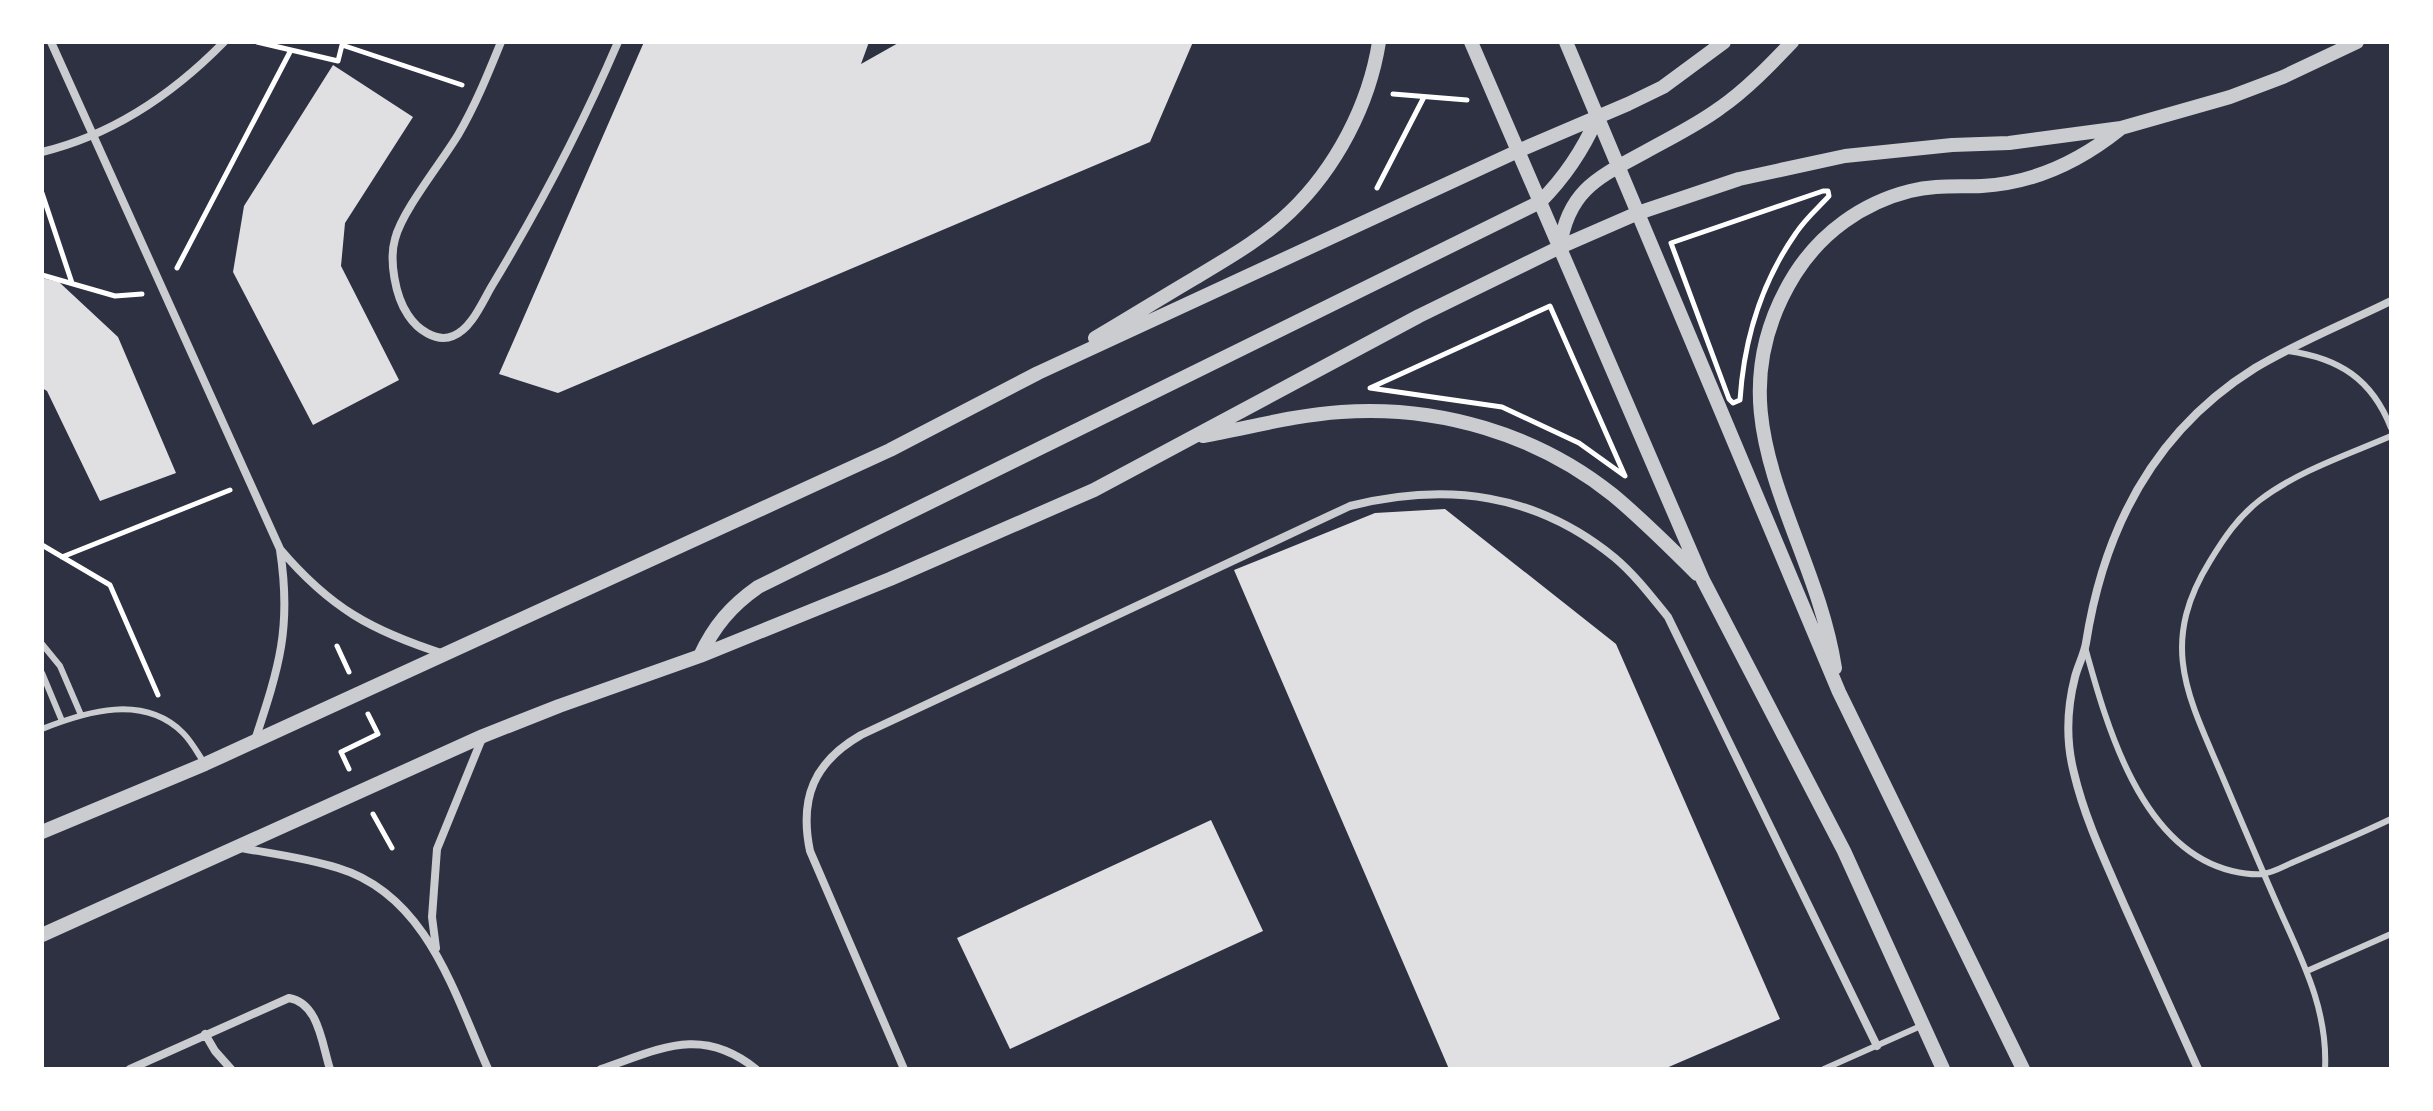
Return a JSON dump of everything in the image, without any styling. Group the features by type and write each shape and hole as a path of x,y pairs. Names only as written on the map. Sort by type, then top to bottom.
{"street":[{"path":"51,42 280,549 286,613 283,645 255,741"},
{"path":"42,152 93,135 157,100 224,42"},
{"path":"501,42 459,133 402,222 392,249 399,297 406,314 434,337 453,337 468,325 566,155 618,42"},
{"path":"1038,373 1245,248 1290,212 1328,168 1357,118 1376,63 1379,42"},
{"path":"1471,42 1703,580 1844,851 1943,1069"},
{"path":"1566,42 1839,692 2023,1069"},
{"path":"42,832 205,764 890,450 1038,373 1518,151 1597,118 1663,87 1724,42"},
{"path":"1560,247 1568,213 1577,198 1602,174 1721,107 1792,42"},
{"path":"42,935 483,736 700,656 890,579 1094,490 1406,323 1560,247 1638,213 1739,179 1845,156 1899,149 2023,142 2121,128 2230,97 2283,77 2357,42"},
{"path":"700,656 710,634 724,615 758,587 1540,202 1577,157 1597,118"},
{"path":"1839,692 1821,603 1767,456 1761,428 1761,370 1766,343 1786,288 1820,241 1842,222 1867,207 1894,195 1923,188 2008,183 2039,176 2097,148 2121,128"},
{"path":"2198,1069 2104,860 2073,773 2069,709 2085,647 2090,610 2112,538 2148,472 2188,424 2254,369 2391,301"},
{"path":"1190,438 1338,412 1403,413 1468,422 1539,448 1576,469 1644,521 1703,580"},
{"path":"904,1069 810,851 805,828 806,805 813,783 825,762 841,746 861,735 1350,506 1418,493 1452,493 1488,498 1555,520 1616,559 1642,584 1668,617 1877,1046"},
{"path":"280,549 325,597 348,612 381,632 444,654"},
{"path":"437,953 432,917 437,849 483,736"},
{"path":"237,847 341,868 386,891 406,910 437,953 488,1069"},
{"path":"130,1069 280,1001 299,1000 312,1013 330,1069"},
{"path":"205,1034 231,1069"},
{"path":"601,1069 690,1042 726,1049 756,1069"}],"lane":[{"path":"2287,351 2328,359 2346,369 2376,398 2391,428"},
{"path":"2325,1069 2323,1019 2307,971 2193,707 2181,656 2182,631 2187,606 2197,582 2240,518 2294,478 2391,436"},
{"path":"42,644 60,666 81,715"},
{"path":"2085,647 2111,730 2129,771 2163,828 2197,858 2218,867 2264,874 2391,819"},
{"path":"42,673 62,721"},
{"path":"42,729 99,710 135,710 169,722 186,736 205,764"},
{"path":"2307,971 2391,934"},
{"path":"1824,1069 1923,1025"}],"path":[{"path":"257,42 338,61 342,45 481,91"},
{"path":"42,275 115,296 164,292 291,50"},
{"path":"1384,93 1467,100"},
{"path":"1376,189 1424,97"},
{"path":"1823,191 1828,191 1829,196 1797,231 1764,286 1742,370 1740,400 1733,403 1671,243 1823,191"},
{"path":"42,193 73,284"},
{"path":"1550,306 1588,392 1625,476 1579,443 1502,407 1370,388 1550,306"},
{"path":"62,557 250,482"},
{"path":"42,545 110,585 169,722"},
{"path":"360,791 392,848"}],"building":[{"path":"644,42 869,42 861,64 900,42 1193,42 1150,142 558,393 499,374"},
{"path":"333,65 413,117 345,223 341,266 399,380 313,425 233,272 244,206"},
{"path":"42,278 59,282 118,337 176,473 100,501 47,391 42,388"},
{"path":"1445,509 1616,644 1780,1019 1664,1069 1449,1069 1234,570 1375,513"},
{"path":"1211,820 1263,931 1010,1049 957,938"}]}
